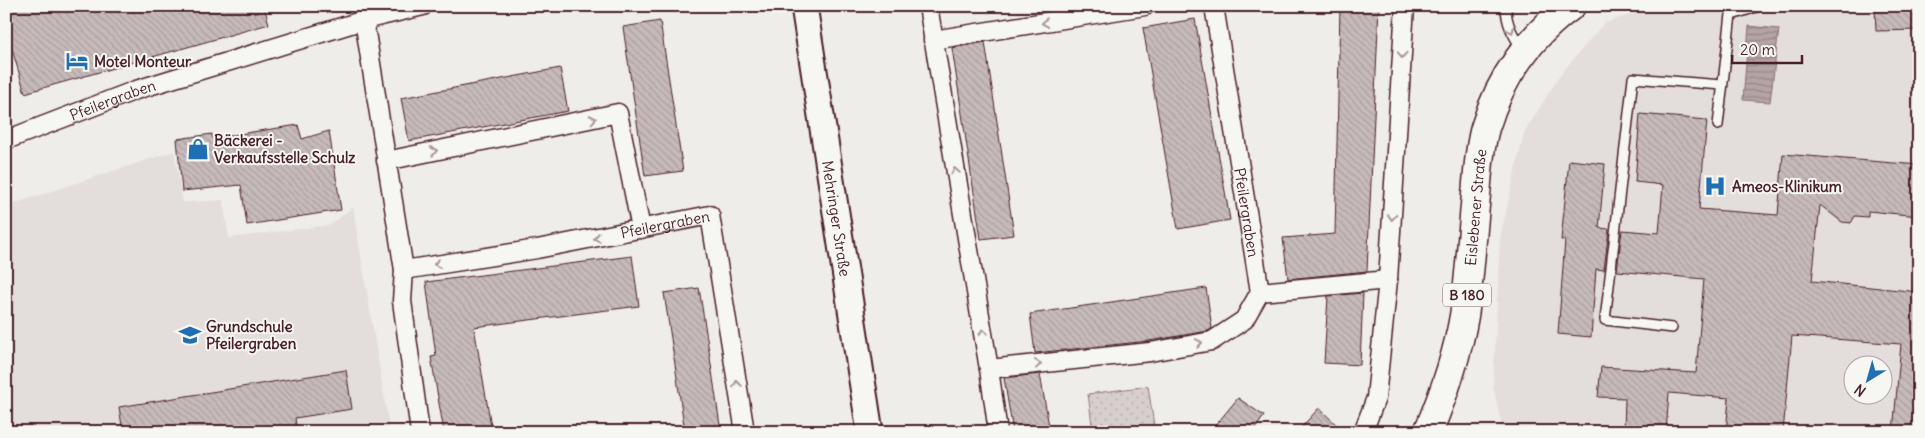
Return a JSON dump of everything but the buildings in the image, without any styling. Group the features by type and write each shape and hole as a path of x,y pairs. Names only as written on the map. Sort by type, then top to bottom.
{"main road":[{"name":"Mehringer Straße","path":"804,6 870,432"},
{"name":"Eislebener Straße","path":"1428,432 1450,375 1464,316 1478,171 1485,129 1506,79 1523,51 1538,34 1571,6"}],"street":[{"name":"Pfeilergraben","path":"6,140 136,90 374,14 423,6"},
{"path":"928,6 990,369 998,432"},
{"path":"933,40 1145,6"},
{"name":"Pfeilergraben","path":"1214,6 1260,292"},
{"path":"1363,432 1376,398 1388,280 1405,6"},
{"path":"374,14 386,161 404,270 402,300 420,432"},
{"path":"386,161 618,113 641,229"},
{"name":"Pfeilergraben","path":"404,270 537,249 710,216 745,432"},
{"path":"990,369 1150,352 1212,341 1244,320 1260,292 1388,280"}],"lane":[{"path":"1506,6 1506,18 1510,30 1523,51"},
{"path":"1718,125 1732,10 1759,6"},
{"path":"1672,328 1605,320 1633,78 1722,85"}],"shaded area":[{"name":"Ameos-Klinikum","path":"1657,6 1919,6 1919,432 1503,432 1493,386 1500,238 1524,133 1559,76 1604,23"},
{"path":"1749,26 1779,29 1770,102 1743,100"},
{"name":"Grundschule Pfeilergraben","path":"174,151 183,202 223,200 229,238 330,225 353,207 390,432 6,432 6,206"},
{"path":"1148,386 1155,432 1093,432 1088,394"}],"place":[{"name":"Motel Monteur","path":"77,61"},
{"name":"Bäckerei - Verkaufsstelle Schulz","path":"198,149"},
{"name":"Ameos-Klinikum","path":"1715,186"},
{"name":"Grundschule Pfeilergraben","path":"190,335"}]}
